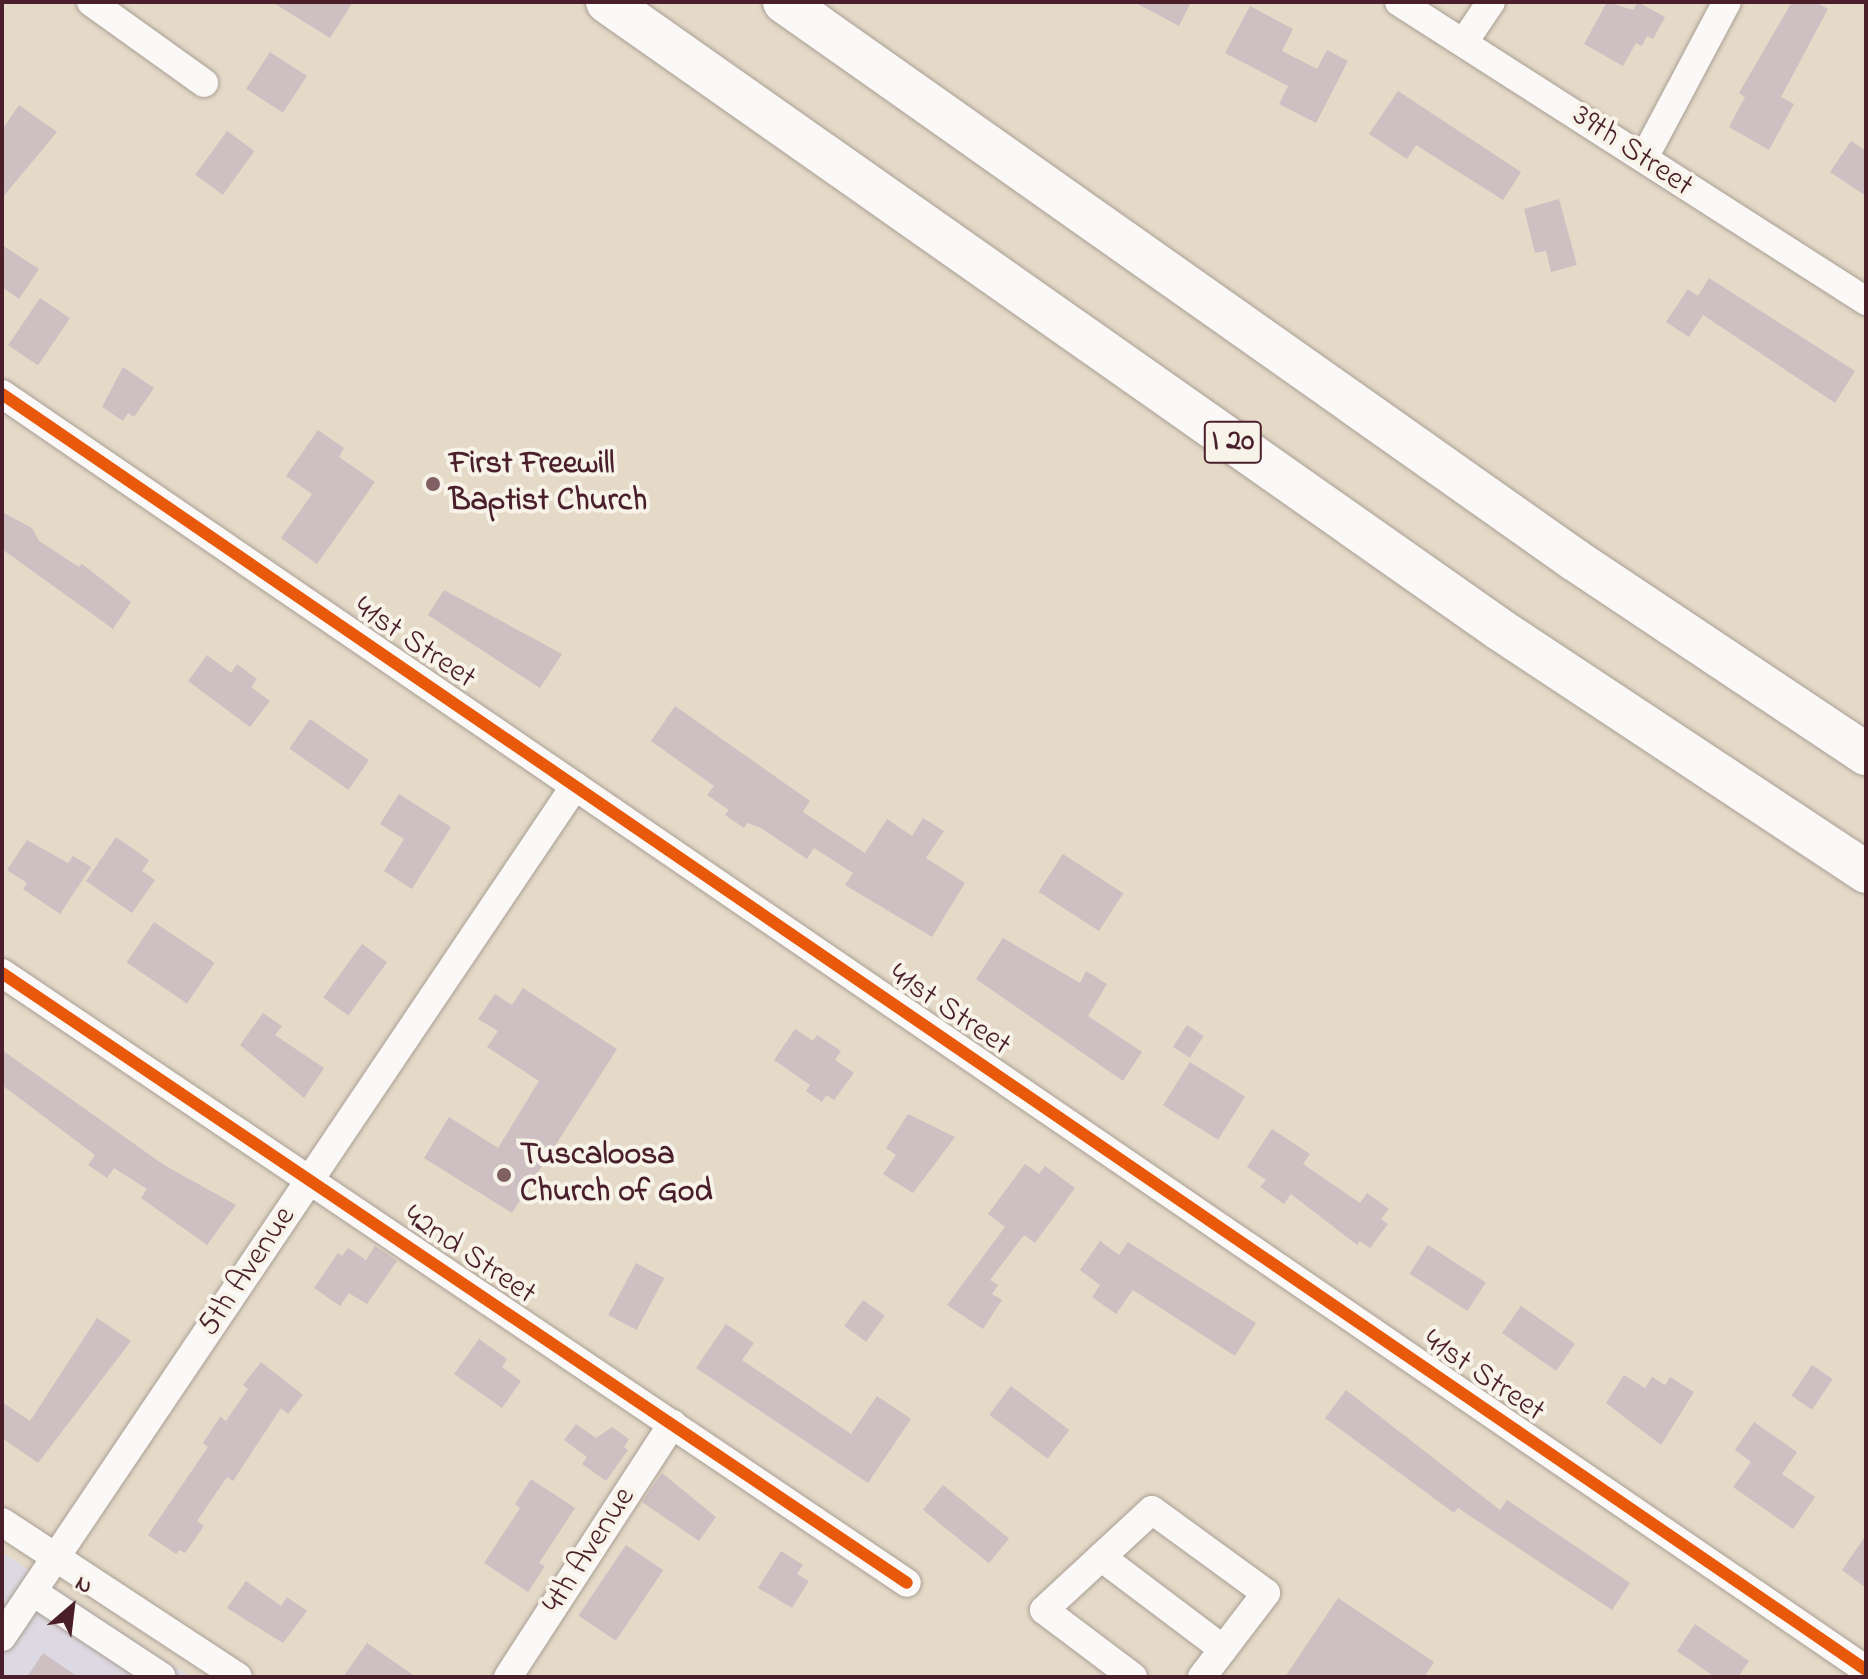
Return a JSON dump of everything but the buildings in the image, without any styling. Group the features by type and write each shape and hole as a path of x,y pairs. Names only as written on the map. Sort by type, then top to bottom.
{"highway":[{"name":"I 20","path":"607,2 1499,629 1866,872"},
{"path":"784,2 1575,560 1866,754"}],"street":[{"path":"91,2 204,83"},
{"name":"39th Street","path":"1399,2 1645,156 1688,191 1866,301"},
{"path":"1464,42 1491,2"},
{"path":"1645,156 1727,2"},
{"name":"41st Street","path":"2,394 1866,1670"},
{"name":"5th Avenue","path":"2,1637 575,786"},
{"name":"42nd Street","path":"2,973 907,1583"},
{"name":"4th Avenue","path":"508,1677 672,1424"},
{"path":"1133,1677 1044,1610 1152,1510 1266,1593 1202,1677"},
{"path":"2,1522 238,1677"},
{"path":"1101,1557 1223,1649"},
{"path":"33,1592 162,1677"}],"shaded area":[{"path":"2,1552 191,1677 2,1677"}],"cycle path":[{"path":"2,394 1866,1670"},
{"path":"2,973 907,1583"}],"place":[{"name":"First Freewill Baptist Church","path":"433,484"},
{"name":"Tuscaloosa Church of God","path":"504,1175"}]}
